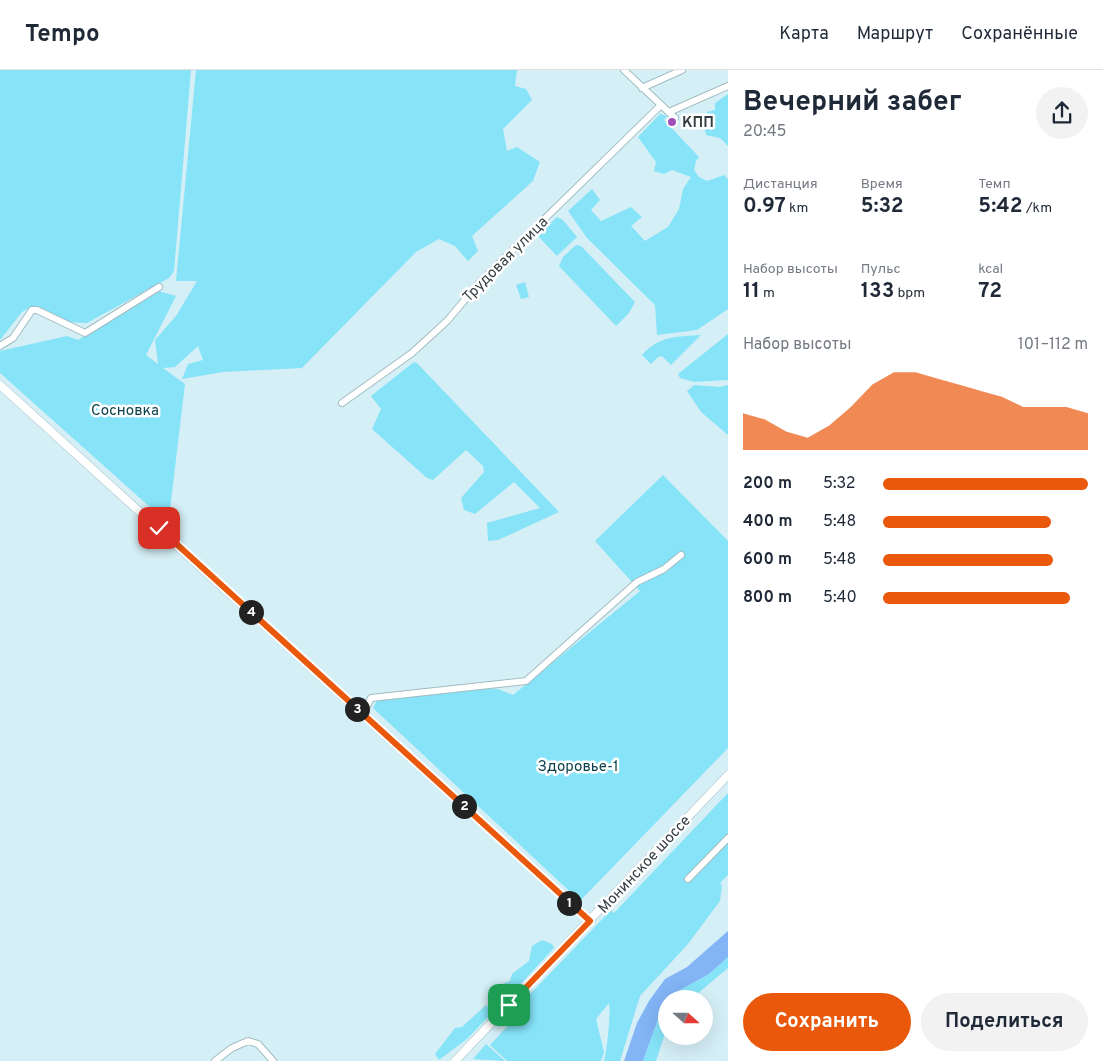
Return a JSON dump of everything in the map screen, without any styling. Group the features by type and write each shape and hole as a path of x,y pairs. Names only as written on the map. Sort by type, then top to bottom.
{"main road":[{"path":"0,385 590,921"},
{"name":"Монинское шоссе","path":"455,1061 728,775"}],"street":[{"path":"624,70 675,118"},
{"path":"642,88 682,70"},
{"path":"669,112 728,86"},
{"name":"Трудовая улица","path":"342,403 415,351 447,321 479,283 661,105"},
{"path":"0,346 13,338 32,310 37,310 85,333 158,287"},
{"path":"363,714 370,698 526,681 637,582 664,569 681,555"},
{"path":"688,879 728,838"},
{"path":"215,1061 232,1048 248,1041 258,1044 273,1061"}],"green space":[{"path":"0,70 191,70 174,271 169,278 87,323 69,322 33,306 22,312 0,340"},
{"name":"Сосновка","path":"196,70 517,70 515,86 526,89 532,100 503,129 507,151 517,147 540,162 533,181 472,236 478,251 468,261 455,246 439,239 416,252 302,368 223,372 182,379 188,364 203,360 198,346 175,367 163,368 185,384 169,518 160,516 0,373 0,351 67,336 78,340 155,290 176,296 146,355 158,364 155,340 176,316 197,281 176,281"},
{"path":"728,94 728,146 720,138 706,135 704,127 707,112 715,110 715,103"},
{"path":"660,114 667,116 664,120 699,157 694,170 699,177 707,181 724,175 728,179 728,309 697,330 657,335 655,305 587,238 568,211 592,189 600,200 591,210 601,221 631,207 642,217 631,226 645,241 668,227 679,209 683,189 691,177 672,170 664,174 654,171 656,162 638,137"},
{"path":"557,217 563,220 577,237 557,256 538,236"},
{"path":"576,245 581,246 635,302 629,313 616,326 559,266 563,257"},
{"path":"525,282 529,297 521,299 516,285"},
{"path":"728,334 728,380 694,382 680,378 678,374"},
{"path":"701,335 671,365 662,356 658,357 651,364 642,355 662,340"},
{"path":"414,362 559,512 498,540 488,541 487,523 540,508 514,482 475,514 464,510 461,498 484,472 483,466 466,450 433,480 427,478 372,429 381,409 371,396"},
{"path":"694,385 720,387 728,385 728,435 701,412 687,391"},
{"name":"Здоровье-1","path":"663,475 728,541 728,748 580,901 373,708 377,700 485,688 498,689 513,695 640,591 595,541"},
{"path":"728,793 728,875 720,883 722,885 720,901 688,944 640,996 620,1061 604,1061 609,1003 596,1019 604,1052 601,1061 507,1061 490,1045 513,1020 509,1016 611,910 614,913"},
{"path":"542,940 552,944 554,948 504,1002 494,1003 492,995 500,991 502,984 510,981 512,974 529,961 532,946"},
{"path":"728,957 728,968 702,990 680,990 709,974"},
{"path":"486,1005 492,1013 467,1039 439,1060 435,1054 455,1028 462,1027"},
{"path":"658,1019 658,1045 661,1045 656,1061 643,1061"},
{"path":"486,1044 505,1061 473,1059"}],"shaded area":[{"path":"728,931 728,957 709,974 680,990 658,990 658,1019 643,1061 624,1061 637,1023 649,1001 665,979 687,967"}],"place":[{"name":"КПП","path":"672,122"}],"route":[{"path":"159,528 590,921 509,1005"}]}
